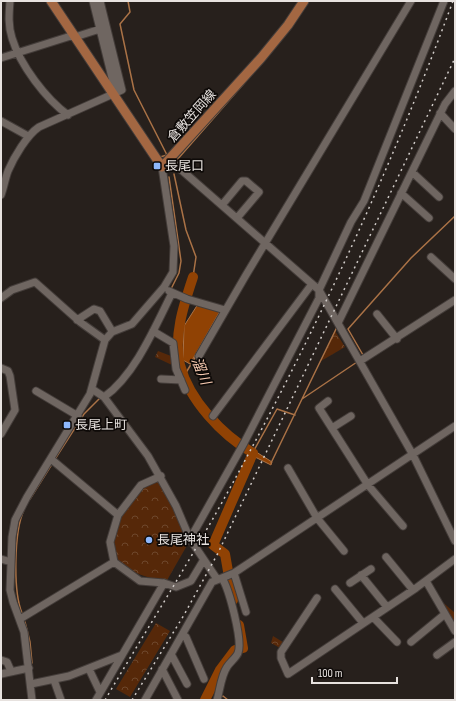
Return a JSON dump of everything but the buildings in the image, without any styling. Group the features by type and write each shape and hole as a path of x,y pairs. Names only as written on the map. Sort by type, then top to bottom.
{"main road":[{"path":"51,1 74,36 116,93 162,167"},
{"name":"倉敷笠岡線","path":"162,167 172,162 261,58 288,25 304,1"}],"street":[{"path":"10,1 9,26 18,52 50,101 68,115"},
{"path":"93,1 116,93"},
{"path":"1,195 4,174 28,136 39,127 122,90 100,1"},
{"path":"199,356 264,241 411,1"},
{"path":"190,539 242,446 319,298 319,290 351,222 364,200 444,1"},
{"path":"1,58 100,29"},
{"path":"338,323 445,104 455,91"},
{"path":"440,114 455,129"},
{"path":"1,121 28,136"},
{"path":"172,162 319,290 413,455 455,541"},
{"path":"102,396 116,389 153,331 170,291 173,272 174,246 162,167"},
{"path":"412,172 439,197"},
{"path":"222,205 242,181 246,181 259,192 237,218"},
{"path":"401,193 428,218"},
{"path":"431,257 455,279"},
{"path":"1,298 12,290 35,282 77,320 105,340"},
{"path":"213,416 312,284"},
{"path":"170,291 187,299 225,310"},
{"path":"32,700 32,684 24,632 10,590 15,520 26,497 53,460 92,389 105,340 112,331 132,324 170,291"},
{"path":"360,361 455,300"},
{"path":"77,320 94,309 100,311 112,331"},
{"path":"377,314 396,337"},
{"path":"153,331 173,343 176,369 186,390"},
{"path":"1,368 8,372 10,376 15,410 1,434"},
{"path":"161,379 180,380"},
{"path":"92,389 102,396 161,476 190,539 204,562 213,571 225,576 246,612"},
{"path":"36,391 78,416"},
{"path":"328,401 319,408 368,485 403,526"},
{"path":"332,428 352,416"},
{"path":"145,700 212,582 225,576 317,518 455,426"},
{"path":"53,460 118,515"},
{"path":"288,468 317,518 344,551"},
{"path":"161,476 141,485 118,515 110,542 114,562 140,581 164,583 176,587 191,582 204,562"},
{"path":"386,557 413,590"},
{"path":"1,559 11,562"},
{"path":"317,598 281,652 281,658 288,674 413,590 455,559"},
{"path":"20,619 114,562"},
{"path":"350,583 371,569"},
{"path":"361,575 387,607"},
{"path":"218,699 226,668 239,650 238,635 225,576"},
{"path":"426,581 455,630"},
{"path":"96,700 164,583"},
{"path":"335,589 363,623"},
{"path":"411,642 445,614"},
{"path":"373,616 397,642"},
{"path":"182,635 186,637 204,679"},
{"path":"437,655 455,642"},
{"path":"171,654 187,684"},
{"path":"32,684 54,680 89,669 122,655"},
{"path":"1,660 7,662 11,671"},
{"path":"1,674 29,668"},
{"path":"89,669 100,692"},
{"path":"162,670 178,700"},
{"path":"54,680 61,700"}],"green space":[{"path":"335,331 345,347 321,361"},
{"path":"158,351 171,356 172,365 155,357"},
{"path":"160,478 189,542 166,582 132,571 115,559 112,536 120,516 143,486"},
{"path":"439,599 455,613 455,620 452,622"},
{"path":"156,623 170,631 130,697 116,689"},
{"path":"273,636 286,644 282,649 271,643"}],"shaded area":[{"path":"198,304 220,311 190,364 183,360 184,326"},
{"path":"242,443 272,462 271,465 239,449"}],"waterway":[{"path":"128,1 130,12 120,24 134,90 167,155 160,157"},
{"path":"176,161 247,80"},
{"path":"428,132 441,105"},
{"path":"170,170 172,165"},
{"path":"174,174 186,230 196,257 193,277"},
{"path":"169,177 181,261 179,273 171,289"},
{"path":"363,355 348,329 411,258 455,216"},
{"name":"溜川","path":"193,277 180,320 178,354 184,378 191,391 208,415 230,437 253,453 213,545 225,554 233,600"},
{"path":"302,399 337,327"},
{"path":"184,376 196,356"},
{"path":"271,463 302,399 357,362"},
{"path":"55,459 84,414 100,398"},
{"path":"253,452 277,409 295,415"},
{"path":"30,499 52,464"},
{"path":"22,613 17,591 16,561 18,532 24,510"},
{"path":"25,622 30,642 32,663"},
{"name":"溜川","path":"205,700 220,670 235,650 243,648 239,625"},
{"path":"220,697 223,696 228,700"}],"railway":[{"path":"105,700 211,523 289,376 348,254 376,191 429,65 453,1"},
{"path":"132,700 184,615 218,553 455,58"}],"place":[{"name":"長尾口","path":"157,166"},
{"name":"長尾上町","path":"67,425"},
{"name":"長尾神社","path":"149,540"}]}
